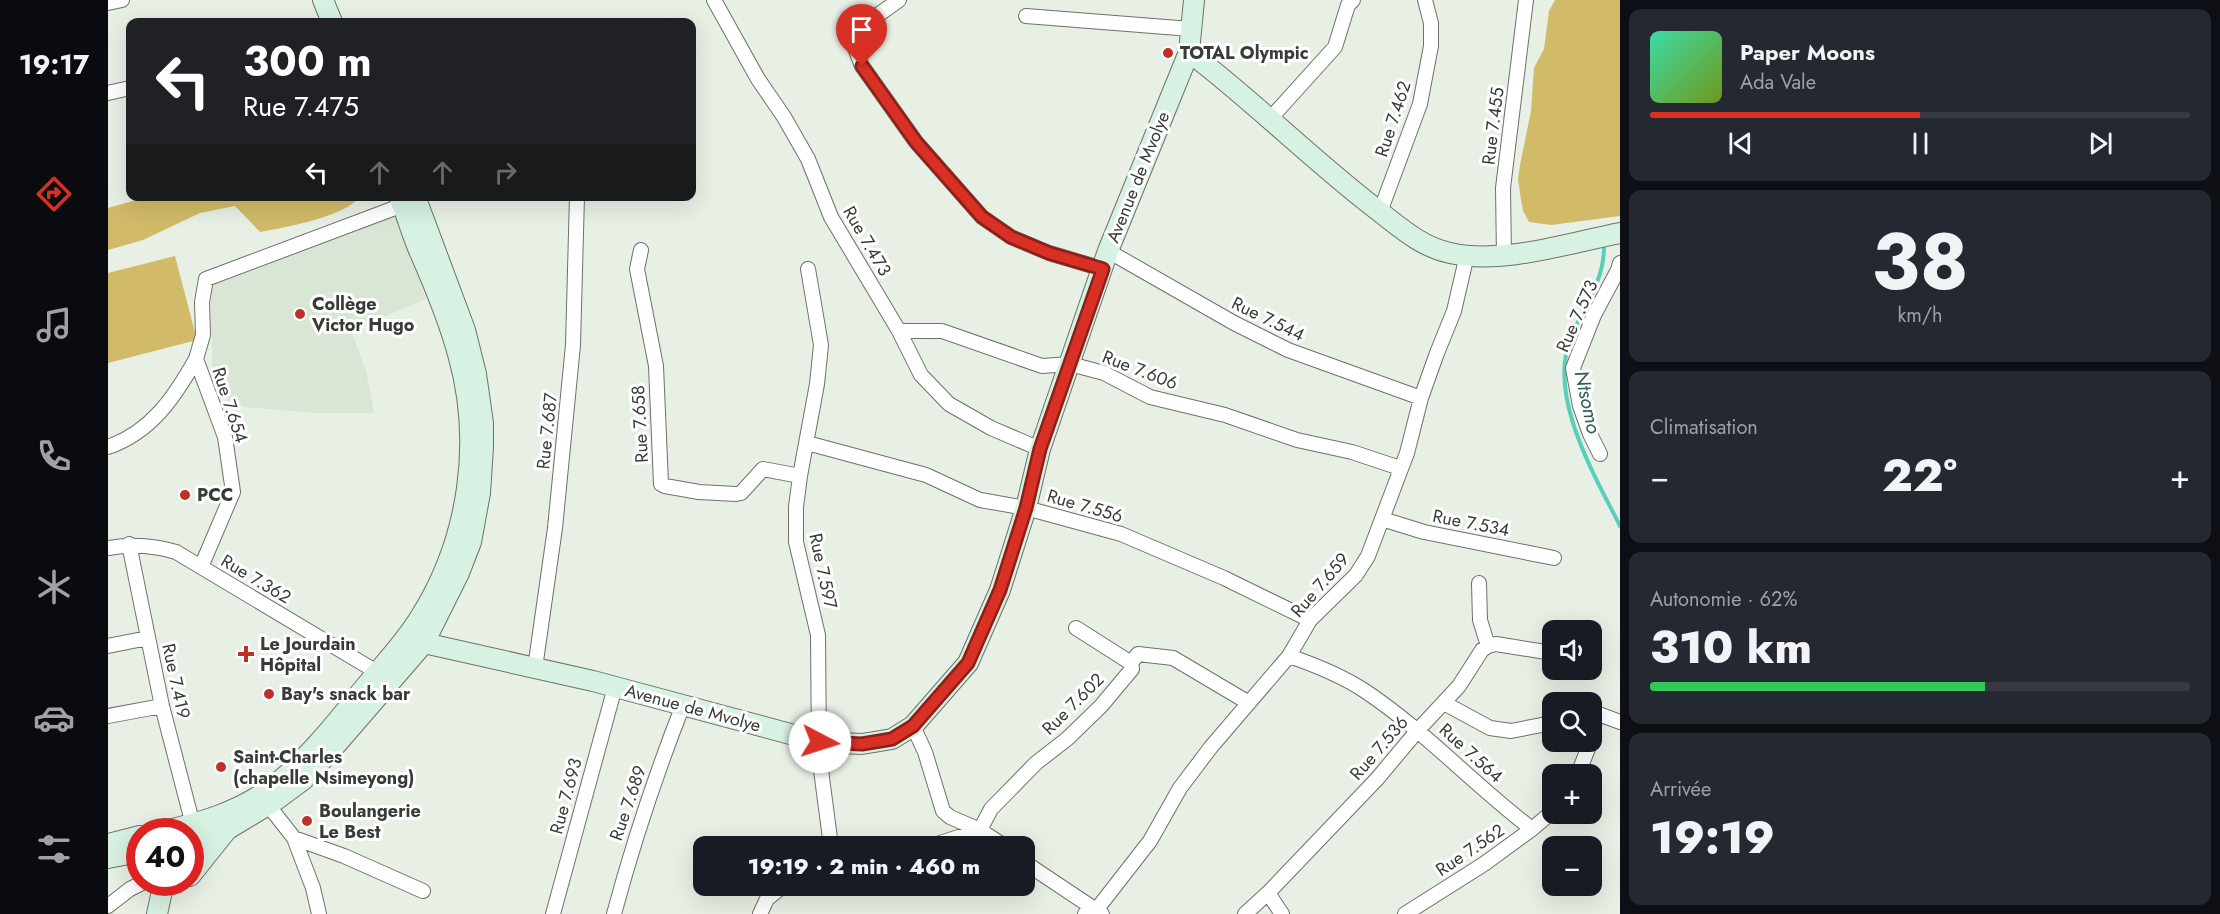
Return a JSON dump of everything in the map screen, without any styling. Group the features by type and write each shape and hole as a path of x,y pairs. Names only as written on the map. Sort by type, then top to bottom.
{"street":[{"path":"108,3 122,0"},
{"path":"323,0 330,18"},
{"path":"337,0 344,18"},
{"name":"Rue 7.473","path":"714,0 758,79 808,159 831,217 899,331 921,375 949,404 991,428 1040,449"},
{"name":"Rue 7.544","path":"898,0 850,35 862,66 916,142 982,217 1011,237 1049,253 1106,260 1288,350 1421,398"},
{"name":"Avenue de Mvolye","path":"416,640 615,687 820,742 862,744 892,739 913,726 968,663 1000,590 1026,508 1040,449 1106,260 1189,52 1194,0"},
{"path":"1269,120 1335,47 1348,5 1353,0"},
{"name":"Rue 7.462","path":"1380,213 1420,104 1431,46 1431,22 1425,0"},
{"name":"Rue 7.455","path":"1504,256 1503,188 1526,0"},
{"path":"1026,16 1191,29"},
{"path":"1189,52 1346,187 1413,238 1432,248 1449,253 1504,256 1620,233"},
{"path":"108,93 126,89"},
{"name":"Rue 7.654","path":"201,567 233,492 225,437 196,359 203,335 202,302 206,279 400,201"},
{"path":"204,859 228,829 290,791 311,772 416,640 447,568 456,540 467,489 470,446 466,400 453,334 406,201"},
{"name":"Rue 7.687","path":"535,668 555,528 573,345 577,201"},
{"name":"Rue 7.658","path":"641,250 637,268 656,366 661,484 699,492 736,494 741,493 763,469 800,476"},
{"name":"Rue 7.659","path":"1095,912 1150,841 1180,788 1211,747 1289,656 1310,620 1356,575 1368,556 1400,468 1421,398 1454,311 1467,255"},
{"name":"Rue 7.573","path":"1600,454 1580,406 1573,368 1594,315 1620,263"},
{"name":"Rue 7.597","path":"808,269 821,345 817,384 796,507 796,542 818,635 819,755 830,836"},
{"name":"Rue 7.606","path":"899,331 942,331 1042,366 1070,364 1104,373 1150,397 1225,416 1298,440 1352,452 1400,468"},
{"path":"108,447 127,440 149,424 177,392 196,359"},
{"name":"Rue 7.556","path":"807,444 926,475 980,500 1026,508 1121,534 1224,578 1310,620"},
{"name":"Rue 7.534","path":"1382,519 1424,532 1554,558"},
{"name":"Rue 7.362","path":"108,548 129,544 164,548 176,552 377,672"},
{"name":"Rue 7.419","path":"129,544 162,706 177,818"},
{"path":"1479,583 1480,620 1488,646 1496,644 1542,651"},
{"path":"1076,628 1131,663 1138,654 1173,658 1249,703"},
{"path":"108,646 148,638"},
{"path":"204,822 242,806 281,779 339,720 377,672 416,640"},
{"name":"Rue 7.536","path":"1245,914 1377,779 1459,686 1482,650 1488,646"},
{"name":"Rue 7.564","path":"1289,656 1323,668 1363,689 1418,730 1505,809 1532,829"},
{"name":"Rue 7.602","path":"980,830 991,808 1036,763 1067,739 1101,706 1132,669 1131,663"},
{"name":"Rue 7.693","path":"553,914 615,687"},
{"path":"1444,703 1490,728 1511,731 1542,725"},
{"name":"Rue 7.689","path":"614,914 632,845 659,767 684,705"},
{"path":"108,716 162,706"},
{"path":"1602,716 1620,722"},
{"path":"913,726 925,752 943,811 950,817 989,836"},
{"path":"268,805 294,838 313,888 319,914"},
{"name":"Rue 7.562","path":"1405,914 1484,864 1542,820"},
{"path":"204,830 228,829"},
{"path":"962,836 980,830"},
{"path":"294,838 344,856 423,891"},
{"path":"1035,870 1095,912"},
{"path":"108,906 126,891"},
{"path":"1268,893 1282,914"},
{"path":"157,914 166,896"},
{"path":"171,896 171,914"},
{"path":"760,914 771,896"}],"shaded area":[{"path":"1555,0 1620,0 1620,216 1551,225 1529,222 1523,211 1518,179 1531,111 1534,68 1544,49 1549,11"},
{"path":"133,201 355,201 328,216 260,232 235,206 200,213 143,240 108,250 108,208"},
{"name":"Collège Victor Hugo","path":"396,212 426,299 351,330 366,371 374,413 317,413 231,406 213,377 210,281"},
{"path":"175,256 197,340 108,363 108,273"}],"waterway":[{"name":"Ntsomo","path":"1604,247 1603,260 1592,295 1570,340 1565,363 1565,386 1577,436 1620,526"}],"place":[{"name":"TOTAL Olympic","path":"1168,53"},
{"name":"Collège Victor Hugo","path":"300,314"},
{"name":"PCC","path":"185,495"},
{"name":"Le Jourdain Hôpital","path":"246,654"},
{"name":"Bay's snack bar","path":"269,694"},
{"name":"Saint-Charles (chapelle Nsimeyong)","path":"221,767"},
{"name":"Boulangerie Le Best","path":"307,821"}],"route":[{"path":"820,742 843,745 892,739 913,726 968,663 1000,590 1026,508 1040,449 1103,269 1049,253 1011,237 982,217 916,142 862,66"}]}
